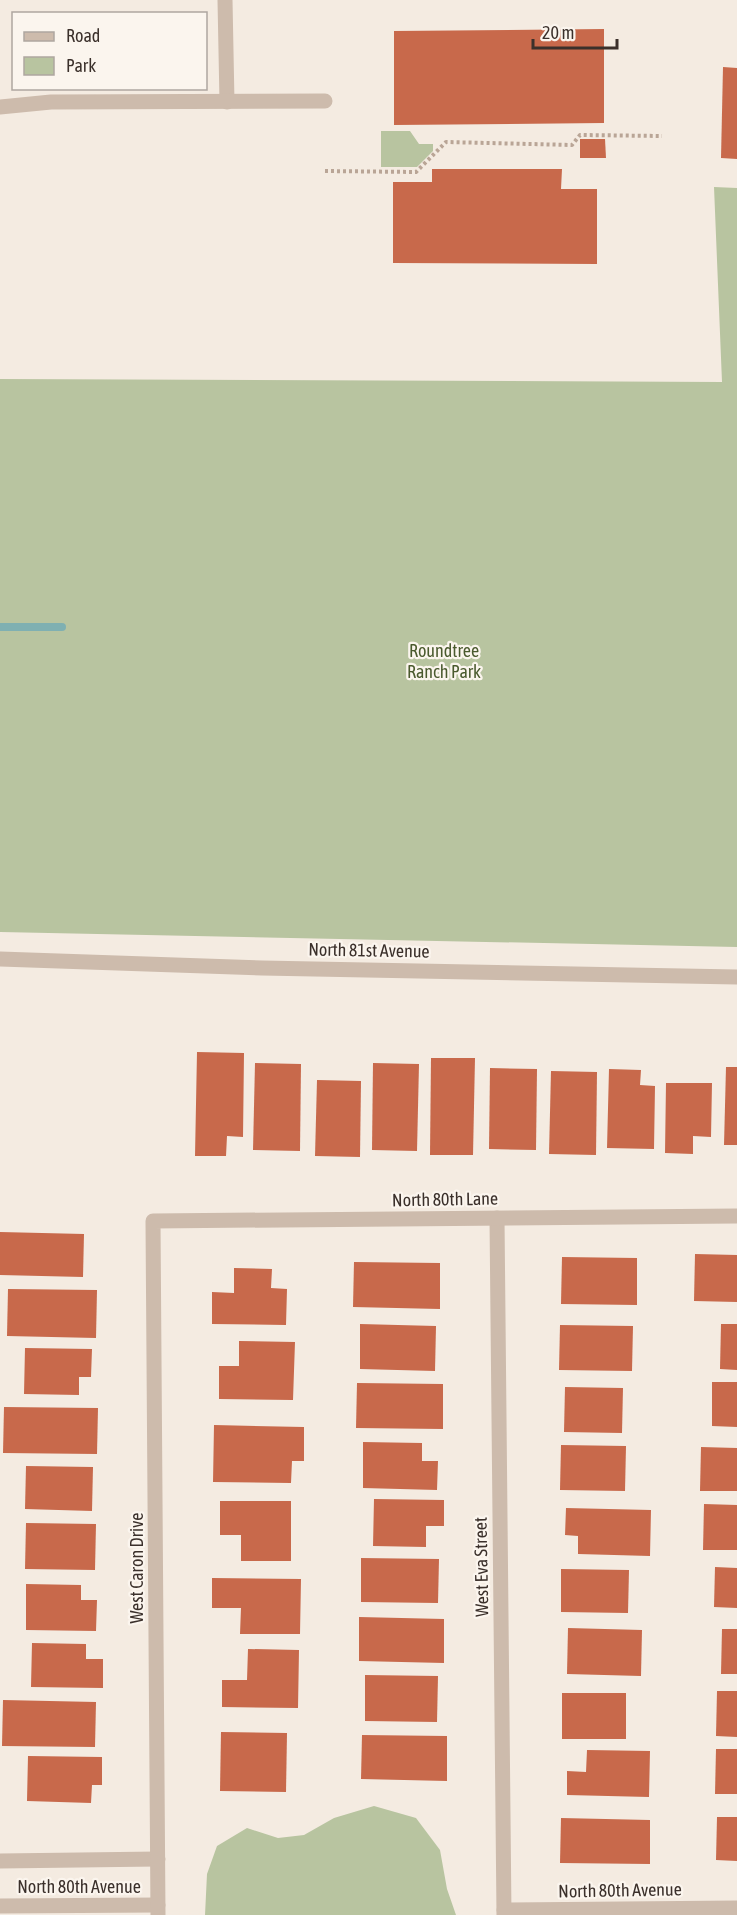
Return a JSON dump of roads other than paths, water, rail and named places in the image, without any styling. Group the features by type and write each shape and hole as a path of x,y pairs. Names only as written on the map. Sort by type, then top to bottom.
{"street":[{"path":"225,0 226,102"},
{"path":"0,107 51,102 325,101"},
{"name":"North 81st Avenue","path":"0,959 262,968 737,977"},
{"name":"North 80th Lane","path":"153,1221 737,1216"},
{"name":"West Eva Street","path":"497,1218 504,1913"},
{"name":"West Caron Drive","path":"153,1221 158,1910"},
{"name":"North 80th Avenue","path":"0,1861 158,1859"},
{"name":"North 80th Avenue","path":"0,1906 158,1910"},
{"name":"North 80th Avenue","path":"504,1913 737,1908"}],"waterway":[{"path":"0,627 62,627"}],"park label":[{"name":"Roundtree Ranch Park","path":"444,660"}]}
